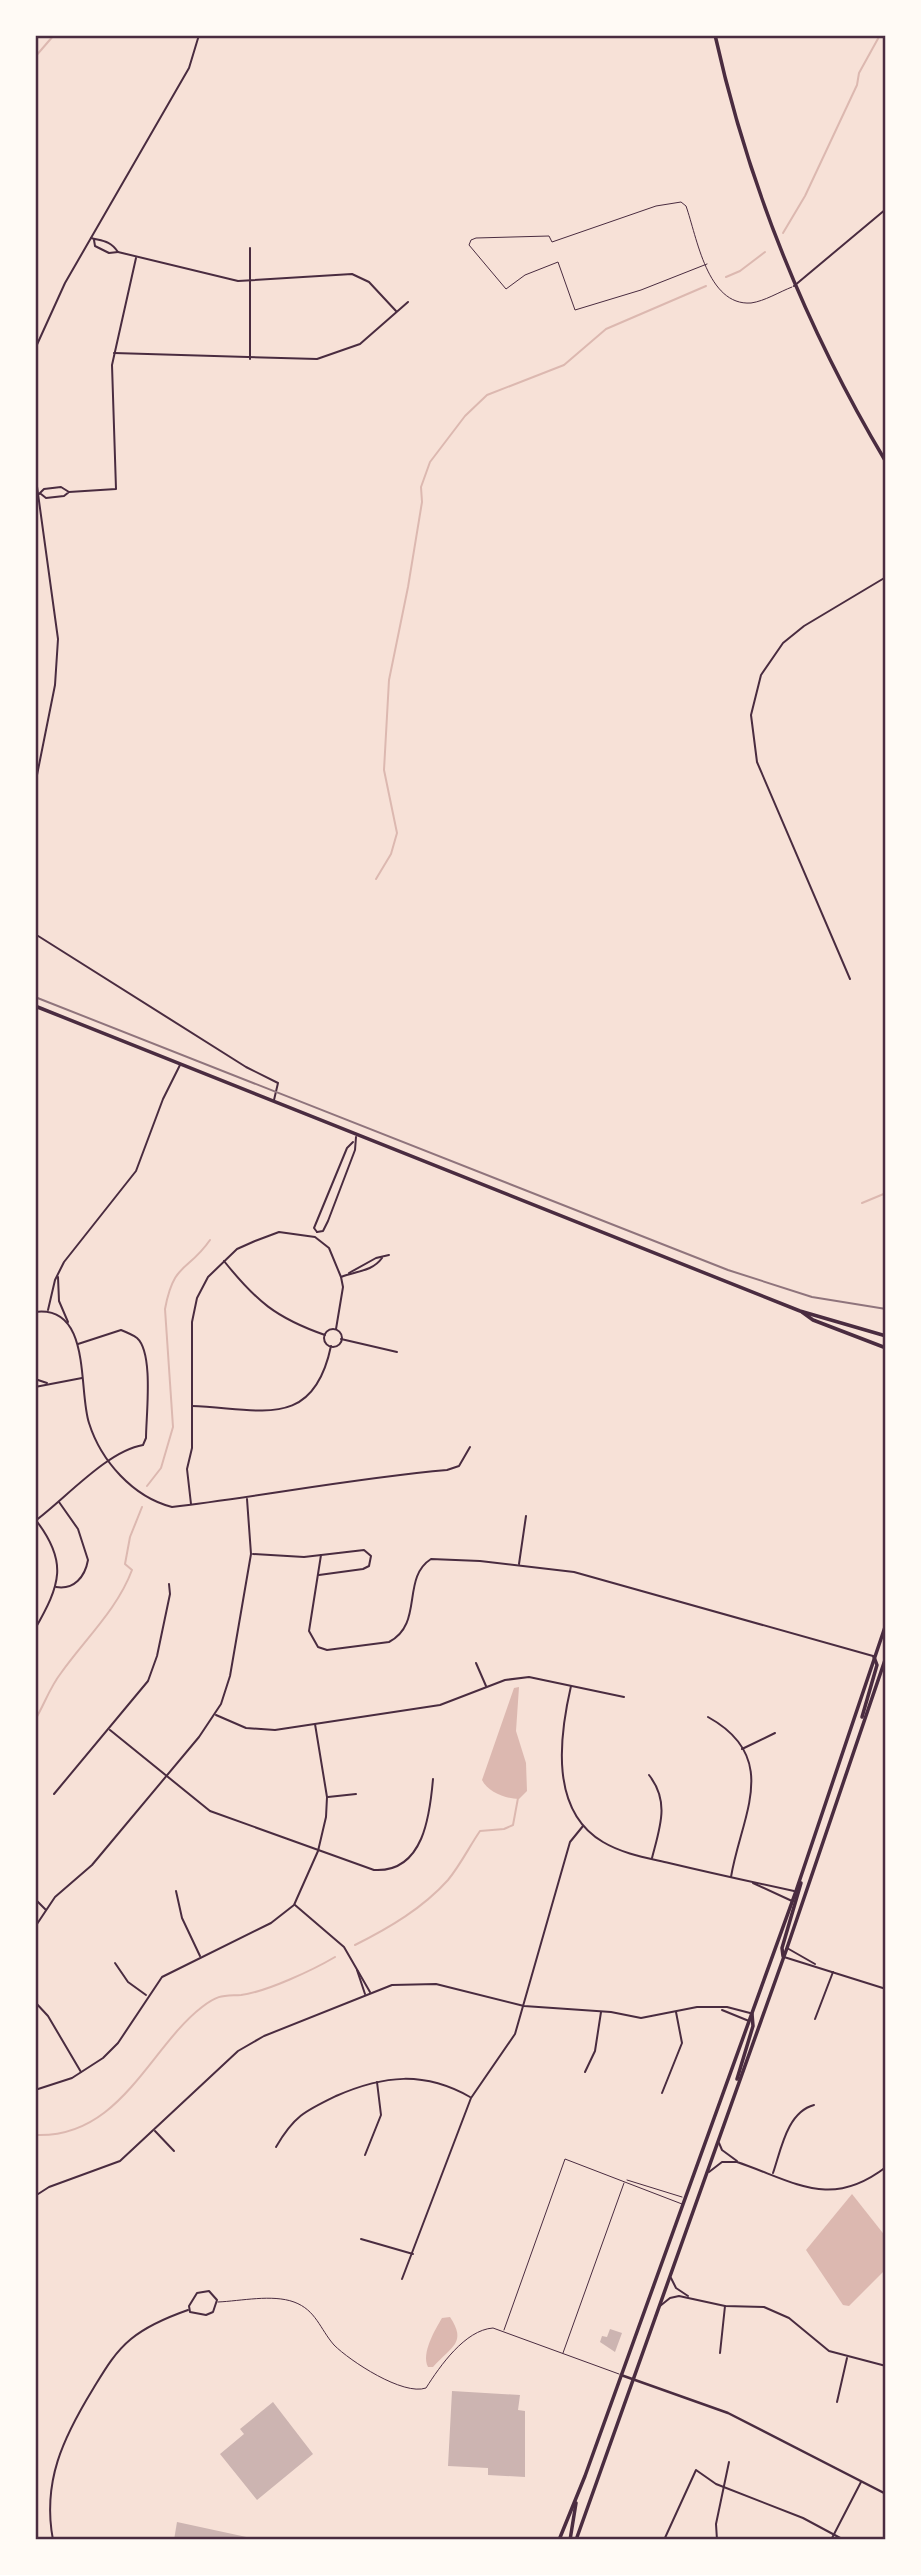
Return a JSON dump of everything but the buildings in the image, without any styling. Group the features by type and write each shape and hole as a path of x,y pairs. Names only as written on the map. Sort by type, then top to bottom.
{"main road":[{"path":"715,35 749,167 794,286 838,378 886,462"},
{"path":"35,1006 800,1311 886,1336"},
{"path":"800,1311 813,1320 886,1348"},
{"path":"559,2540 577,2498 796,1891 886,1624"},
{"path":"859,1733 877,1665 874,1657"},
{"path":"576,2540 788,1948 886,1657"},
{"path":"784,1957 782,1948 808,1854"},
{"path":"729,2109 754,2022 752,2014"},
{"path":"570,2540 577,2498"}],"street":[{"path":"35,349 51,310 188,68 199,35"},
{"path":"794,286 886,209"},
{"path":"92,239 99,238 113,245 118,252"},
{"path":"92,239 94,246 109,253 118,252 225,279 249,281 352,274 369,282 398,312"},
{"path":"250,248 250,359"},
{"path":"40,494 46,498 64,496 69,492 116,489 111,402 114,353 136,257"},
{"path":"114,353 310,360 334,355 368,339 408,302"},
{"path":"35,472 57,623 58,659 35,785"},
{"path":"40,494 44,489 61,487 69,492"},
{"path":"850,979 757,762 751,715 761,675 783,643 804,626 886,577"},
{"path":"35,934 246,1067 278,1083 274,1101"},
{"path":"48,1311 58,1274 71,1251 136,1171 163,1099 181,1065"},
{"path":"317,1232 323,1231 355,1150 357,1133"},
{"path":"315,1237 317,1232 314,1228 347,1148 354,1142"},
{"path":"331,1188 338,1191"},
{"path":"191,1505 187,1469 192,1447 192,1322 197,1298 208,1277 223,1260 237,1249 279,1232 315,1237 329,1248 341,1277 343,1287 336,1329 341,1339"},
{"path":"341,1277 378,1264 389,1255"},
{"path":"349,1274 350,1270 376,1258 383,1258"},
{"path":"223,1260 262,1305 281,1319 324,1335"},
{"path":"58,1274 59,1301 77,1344 87,1419 96,1443 139,1494 156,1503 172,1507 191,1505 325,1488 362,1478 447,1470 459,1466 470,1447"},
{"path":"35,1312 48,1311 68,1323"},
{"path":"324,1335 330,1329 336,1329"},
{"path":"35,1629 56,1587 57,1559 46,1533 36,1520 110,1461 128,1449 143,1445 146,1438 148,1389 144,1350 139,1339 121,1330 77,1344"},
{"path":"324,1335 326,1343 331,1346 339,1344 341,1339"},
{"path":"341,1339 397,1352"},
{"path":"191,1406 274,1411 292,1406 315,1390 327,1365 331,1346"},
{"path":"35,1387 83,1378"},
{"path":"35,1379 48,1383"},
{"path":"35,1927 55,1896 87,1870 215,1715 229,1676 251,1553 247,1498"},
{"path":"56,1587 74,1584 85,1572 88,1560 78,1529 59,1502"},
{"path":"519,1565 526,1516"},
{"path":"251,1553 321,1555 364,1550 369,1552 371,1562 363,1569 318,1575"},
{"path":"321,1555 309,1631 318,1647 327,1650 389,1642 398,1637 409,1623 418,1571 431,1559 562,1570 613,1581 874,1657"},
{"path":"54,1794 110,1730 148,1681 161,1639 169,1584"},
{"path":"35,1618 40,1620"},
{"path":"476,1663 487,1687"},
{"path":"215,1715 255,1730 315,1724 440,1705 487,1687 529,1677 624,1697"},
{"path":"571,1685 562,1726 563,1764 571,1806 583,1826 616,1849 730,1878 796,1891"},
{"path":"708,1717 731,1734 742,1749 751,1771 753,1794 730,1878"},
{"path":"35,2090 82,2073 103,2058 118,2043 147,1995 162,1977 271,1923 294,1905 318,1851 325,1827 327,1797 315,1724"},
{"path":"110,1730 210,1811 374,1870 394,1867 419,1843 428,1826 433,1779"},
{"path":"742,1749 775,1733"},
{"path":"649,1775 663,1803 652,1859"},
{"path":"327,1797 356,1794"},
{"path":"402,2279 414,2255 471,2098 511,2043 570,1842 583,1826"},
{"path":"752,1882 792,1901"},
{"path":"176,1891 182,1918 201,1957"},
{"path":"35,1899 46,1910"},
{"path":"294,1905 337,1939 356,1965 370,1992"},
{"path":"788,1948 816,1965 886,1989"},
{"path":"784,1957 810,1966 816,1965"},
{"path":"114,1963 128,1982 147,1995"},
{"path":"356,1965 365,1994"},
{"path":"815,2020 833,1971"},
{"path":"35,2196 49,2187 120,2161 238,2051 264,2036 392,1985 426,1983 524,2006 601,2011 641,2018 697,2007 722,2009 749,2021"},
{"path":"35,2002 48,2016 82,2073"},
{"path":"722,2009 727,2007 752,2014"},
{"path":"585,2072 595,2051 601,2011"},
{"path":"662,2093 681,2043 676,2011"},
{"path":"276,2147 290,2123 302,2113 376,2081 403,2077 426,2079 445,2084 471,2098"},
{"path":"365,2155 381,2115 376,2081"},
{"path":"773,2174 791,2124 803,2110 814,2105"},
{"path":"155,2131 174,2151"},
{"path":"718,2139 722,2150 737,2162"},
{"path":"705,2175 722,2162 737,2162 833,2191 862,2185 886,2167"},
{"path":"361,2239 414,2255"},
{"path":"670,2275 676,2288 689,2296 725,2306 773,2310 796,2323 821,2346 848,2357 886,2366"},
{"path":"53,2540 50,2493 54,2467 66,2434 115,2355 128,2341 147,2328 188,2310 209,2314 215,2310 218,2302 212,2293 199,2292 188,2310"},
{"path":"658,2309 670,2298 689,2296"},
{"path":"720,2353 725,2306"},
{"path":"837,2402 848,2357"},
{"path":"621,2375 735,2416 886,2494"},
{"path":"717,2540 716,2524 729,2462"},
{"path":"664,2540 696,2470 724,2487 803,2518 844,2540"},
{"path":"831,2540 862,2481"}],"lane":[{"path":"707,264 641,290 575,310 558,262 525,275 506,289 469,243 474,239 549,236 552,242 656,206 678,202 686,206 719,290 737,302 759,301 794,286"},
{"path":"503,2331 565,2159 686,2199"},
{"path":"624,2180 631,2186 684,2204"},
{"path":"563,2354 624,2180"},
{"path":"218,2302 282,2298 292,2301 313,2313 332,2342 348,2356 392,2383 420,2390 426,2388 475,2332 493,2328 621,2375"}],"shaded area":[{"path":"519,1687 516,1731 526,1763 527,1791 519,1799 498,1794 482,1780 514,1688"},
{"path":"852,2194 886,2237 886,2269 849,2306 843,2305 806,2250"},
{"path":"450,2317 457,2333 455,2344 433,2367 428,2367 426,2355 433,2335 442,2318"}],"waterway":[{"path":"35,57 54,35"},
{"path":"783,233 805,196 857,85 859,73 880,35"},
{"path":"886,138 886,161"},
{"path":"726,277 740,271 765,252"},
{"path":"376,879 391,854 397,833 384,770 389,680 408,587 422,502 421,487 430,462 465,416 487,395 564,365 606,329 706,286"},
{"path":"862,1203 886,1193"},
{"path":"147,1486 161,1468 173,1427 165,1309 177,1275 210,1240"},
{"path":"35,1720 57,1678 126,1585 132,1570 125,1564 130,1537 142,1507"},
{"path":"355,1945 405,1917 428,1900 453,1874 480,1831 504,1829 513,1825 518,1798"},
{"path":"35,2135 64,2132 90,2122 111,2107 183,2024 213,2000 221,1996 263,1990 335,1957"}],"railway":[{"path":"35,997 728,1270 812,1297 886,1309"}]}
